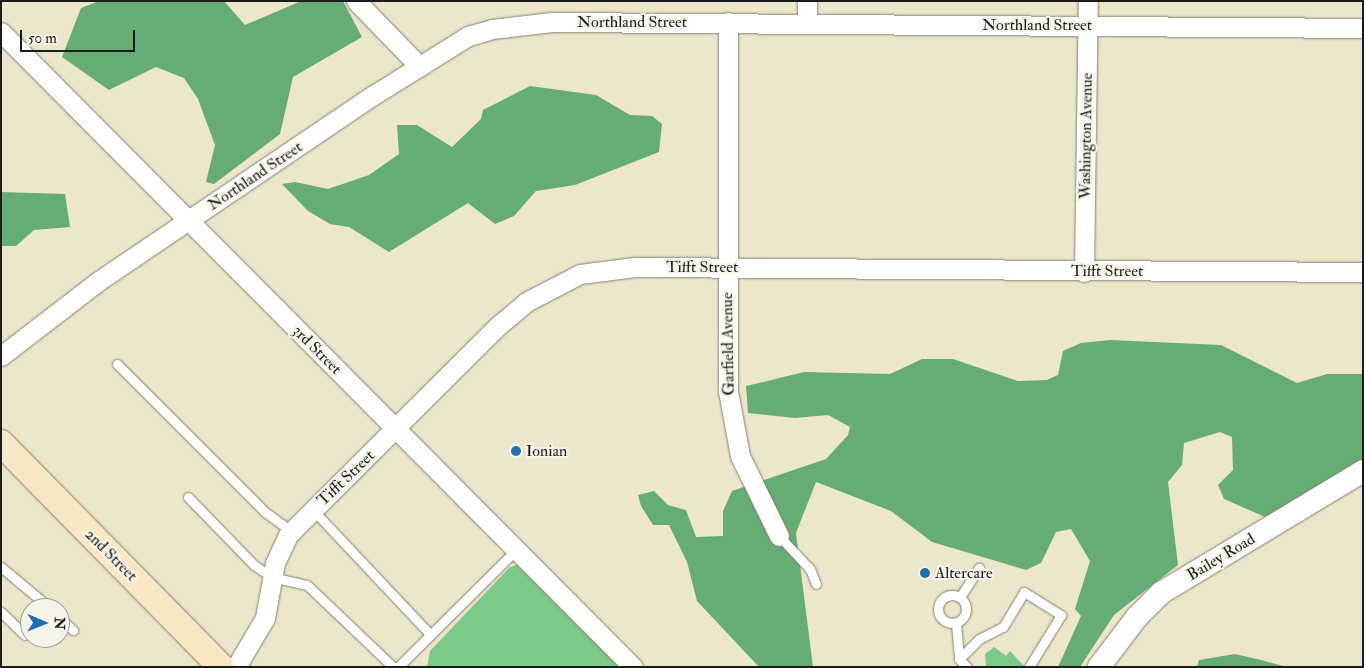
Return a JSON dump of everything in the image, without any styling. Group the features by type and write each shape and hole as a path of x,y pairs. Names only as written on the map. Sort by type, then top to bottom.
{"main road":[{"name":"2nd Street","path":"1,444 221,667"}],"street":[{"path":"356,1 419,66"},
{"path":"807,1 807,24"},
{"name":"Washington Avenue","path":"1084,272 1088,1"},
{"name":"Northland Street","path":"1,356 189,220 419,66 468,36 528,22 1363,28"},
{"name":"Garfield Avenue","path":"728,22 727,267 731,414 740,456 779,536"},
{"name":"3rd Street","path":"1,32 189,220 395,431 632,667"},
{"name":"Tifft Street","path":"236,667 265,618 272,577 280,548 292,531 395,431 499,325 556,284 604,269 727,267 1084,272 1363,272"},
{"name":"Bailey Road","path":"1099,667 1137,616 1161,594 1363,471"}],"lane":[{"path":"117,364 265,512 292,531"},
{"path":"188,497 254,565 272,577 307,585 393,667"},
{"path":"313,510 430,634"},
{"path":"779,536 810,569 816,584"},
{"path":"398,667 516,550"},
{"path":"1,568 38,598"},
{"path":"960,597 979,568"},
{"path":"964,664 980,639 1003,628 1024,592 1061,615 1029,667"},
{"path":"956,623 943,620 938,608 946,596 960,597"},
{"path":"960,597 967,609 956,623 964,664"},
{"path":"1,612 20,630"},
{"path":"70,627 73,630"}],"green space":[{"path":"99,1 224,1 245,25 299,2 343,1 362,37 293,77 280,134 214,184 206,182 215,145 198,99 184,78 156,67 109,90 62,57 81,8"},
{"path":"530,86 596,95 630,115 652,116 662,124 659,152 575,185 536,191 514,216 495,224 468,203 389,252 349,227 330,224 308,211 282,184 295,182 328,189 369,175 399,154 397,125 417,125 452,147 481,119 483,110"},
{"path":"1,192 65,194 70,227 34,230 16,246 1,246"},
{"path":"1110,340 1221,345 1297,383 1327,374 1363,374 1363,462 1265,517 1224,499 1218,485 1233,470 1232,437 1220,432 1184,443 1182,465 1168,482 1178,565 1114,615 1080,667 1058,667 1081,616 1075,609 1090,561 1071,529 1056,532 1041,563 1026,570 932,542 891,511 816,482 796,533 813,667 759,667 697,601 687,562 669,525 653,525 641,506 638,495 654,491 668,505 686,510 696,537 723,536 723,511 732,491 826,459 848,435 850,427 828,415 795,418 748,413 746,386 804,372 890,374 922,359 953,359 1018,381 1047,380 1058,375 1063,351 1081,343"},
{"path":"517,565 620,667 427,667 430,651 510,567"},
{"path":"994,647 1006,656 1010,651 1025,667 986,667 985,654"},
{"path":"1235,654 1287,667 1197,667 1199,660"}],"place":[{"name":"Ionian","path":"516,451"},
{"name":"Altercare","path":"925,573"}]}
